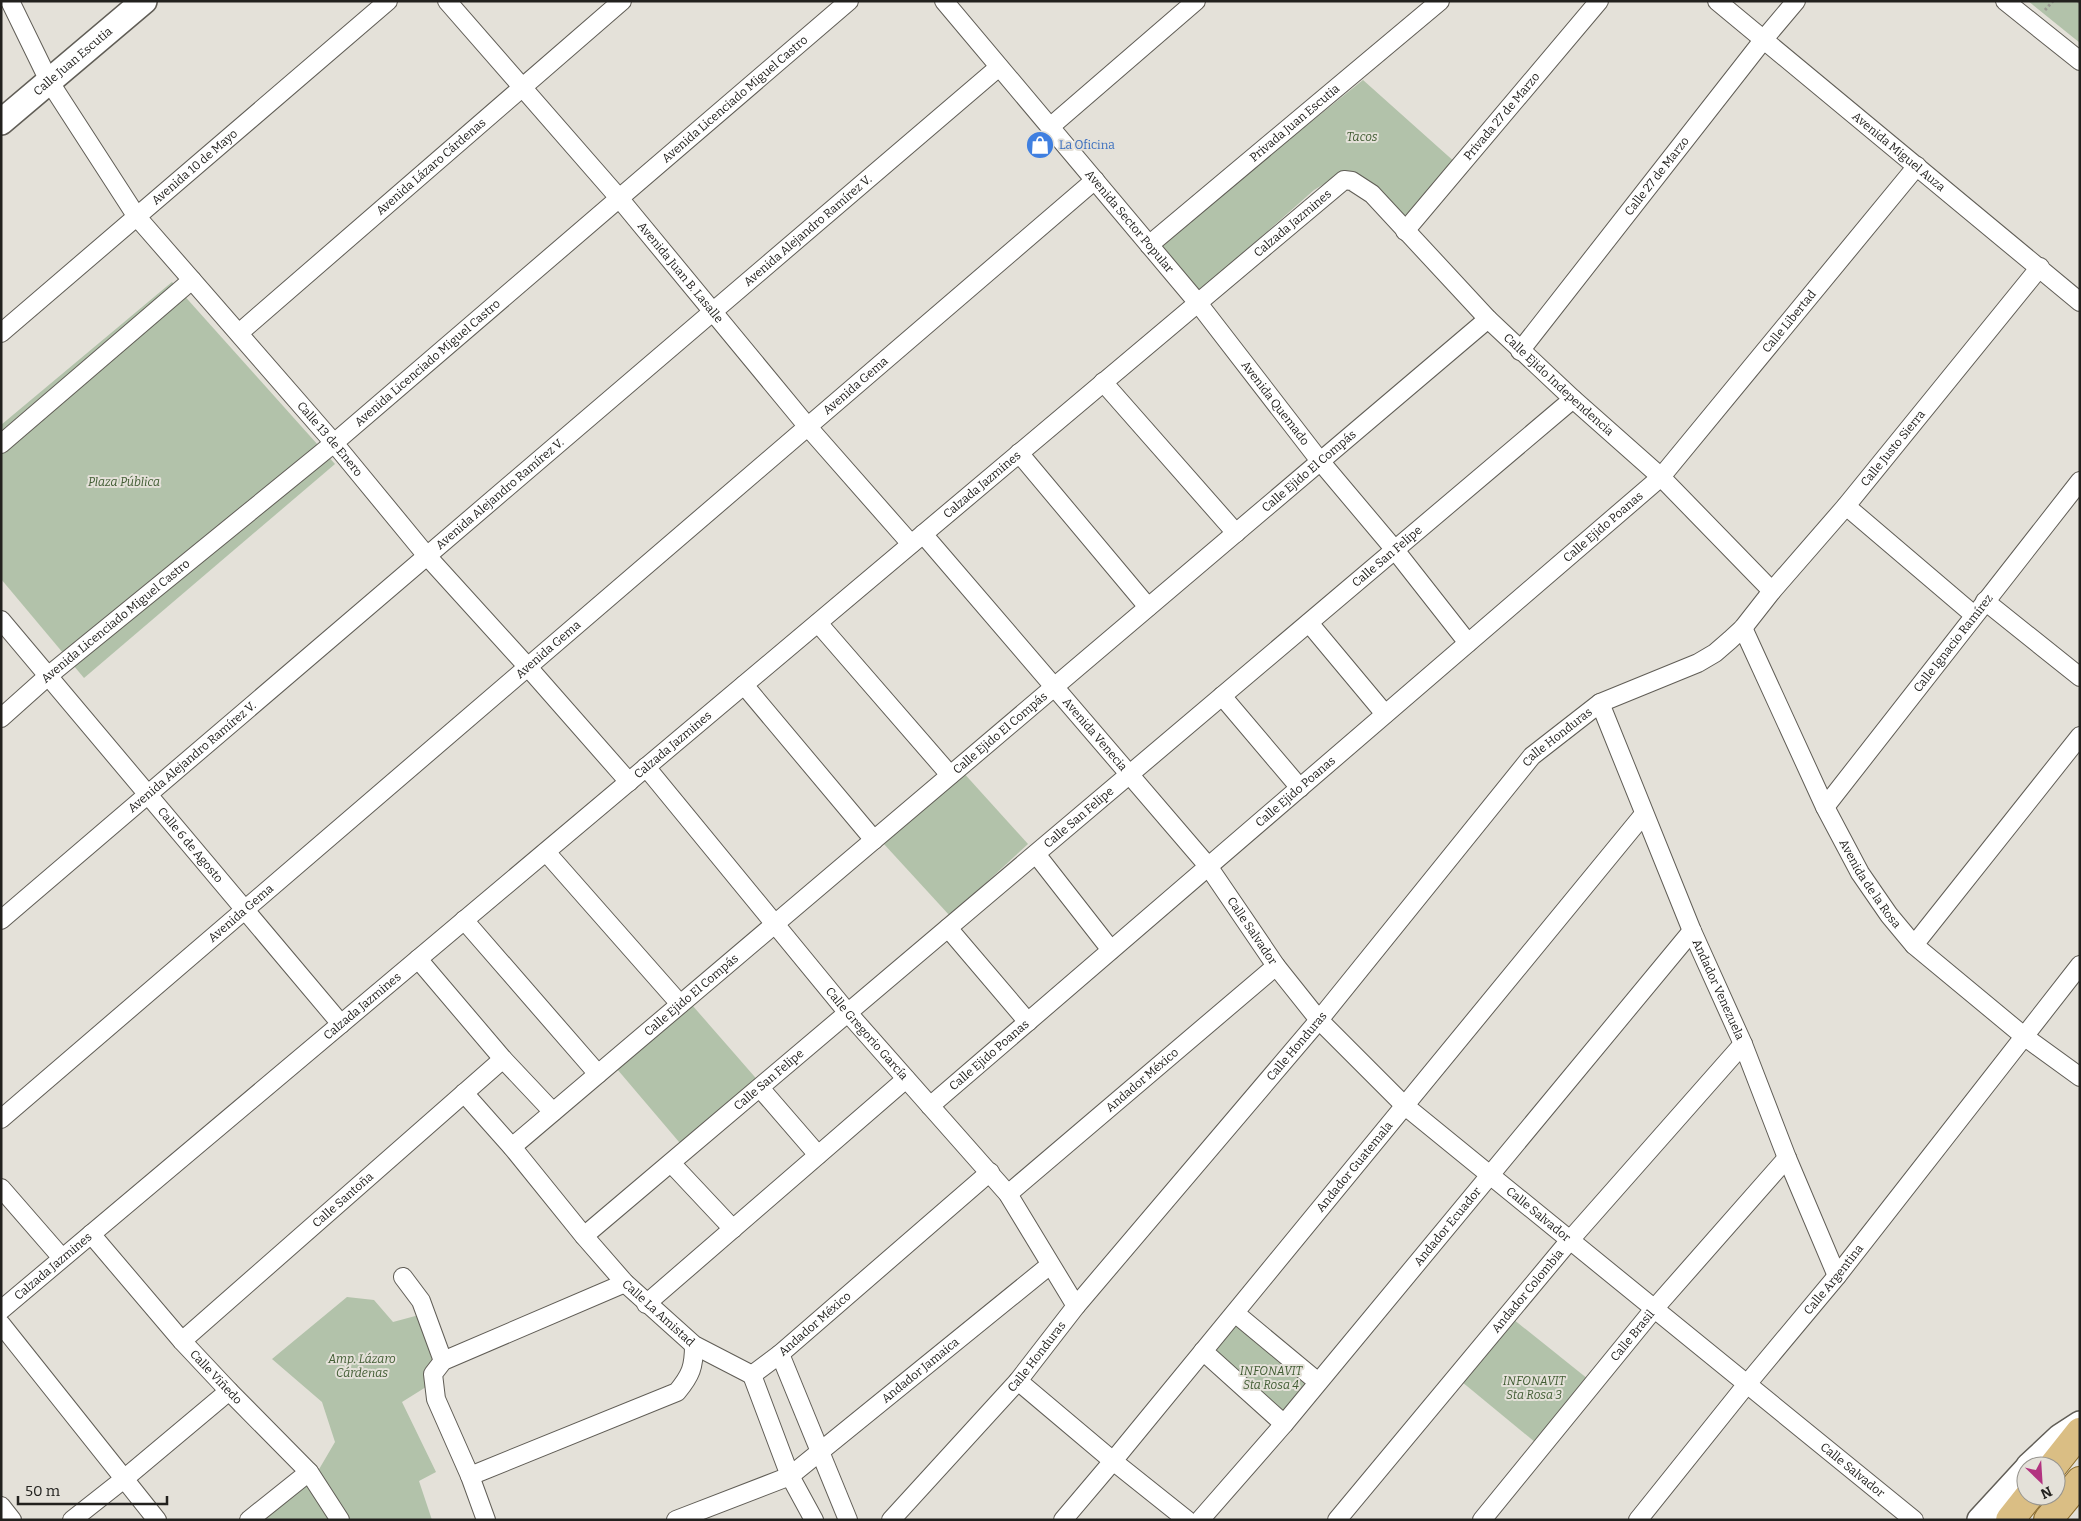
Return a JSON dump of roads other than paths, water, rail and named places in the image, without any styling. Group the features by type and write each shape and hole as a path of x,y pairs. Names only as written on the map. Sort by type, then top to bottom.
{"main road":[{"path":"2061,1456 2080,1432"},
{"path":"2048,1520 2080,1481"},
{"path":"2010,1520 2021,1506"}],"street":[{"name":"Calle 13 de Enero","path":"10,1 49,81 137,217 334,443 427,556 528,666 629,782"},
{"name":"Calle Juan Escutia","path":"1,122 144,1"},
{"name":"Avenida 10 de Mayo","path":"1,333 388,1"},
{"name":"Avenida Juan B. Lasalle","path":"447,1 619,198 808,427 917,539"},
{"name":"Avenida Lázaro Cárdenas","path":"239,333 622,1"},
{"name":"Avenida Licenciado Miguel Castro","path":"1,718 48,676 334,443 849,1"},
{"path":"1050,127 1196,1"},
{"name":"Privada Juan Escutia","path":"1149,245 1440,1"},
{"name":"Privada 27 de Marzo","path":"1405,231 1599,1"},
{"name":"Avenida Miguel Auza","path":"1717,1 2080,302"},
{"name":"Calle 27 de Marzo","path":"1520,350 1796,1"},
{"path":"2005,1 2080,62"},
{"name":"Avenida Sector Popular","path":"946,2 1198,303"},
{"name":"Avenida Alejandro Ramírez V.","path":"1,920 999,67"},
{"name":"Calle Libertad","path":"1661,477 1917,166"},
{"name":"Avenida Gema","path":"1,1118 1095,180"},
{"name":"Calle Ejido Independencia","path":"1344,180 1352,181 1372,194 1488,319 1573,399 1661,477 1772,591"},
{"name":"Calzada Jazmines","path":"1,1310 1344,180"},
{"name":"Calle Justo Sierra","path":"1743,628 1772,591 1846,506 2040,267"},
{"path":"1,444 192,280"},
{"name":"Avenida Quemado","path":"1198,303 1320,462 1395,550 1468,643"},
{"name":"Calle Ejido El Compás","path":"512,1147 1488,319"},
{"path":"1103,382 1236,533"},
{"name":"Calle San Felipe","path":"584,1236 1573,399"},
{"path":"1019,453 1148,607"},
{"name":"Calle Ejido Poanas","path":"930,1106 1661,477"},
{"name":"Calle Ignacio Ramírez","path":"1825,807 2080,481"},
{"path":"1846,506 1974,616"},
{"name":"Avenida Venecia","path":"917,539 1054,687 1208,866"},
{"path":"1985,601 2080,676"},
{"name":"Calle 6 de Agosto","path":"1,620 340,1024"},
{"path":"818,623 950,775"},
{"path":"1308,623 1385,714"},
{"name":"Calle Honduras","path":"891,1520 1018,1381 1076,1306 1319,1020 1532,756 1600,703 1698,663 1715,653 1743,628"},
{"name":"Avenida de la Rosa","path":"1743,628 1825,807 1860,873 1889,916 1914,945 2025,1036 2080,1077"},
{"path":"744,685 874,840"},
{"path":"1222,696 1300,788"},
{"name":"Andador Venezuela","path":"1600,703 1692,931 1743,1044 1787,1158 1837,1276"},
{"path":"1914,945 2080,736"},
{"name":"Calle Gregorio García","path":"646,767 848,1013 1008,1194 1076,1306"},
{"name":"Andador Guatemala","path":"1063,1520 1644,814"},
{"path":"546,852 680,1004"},
{"path":"1036,854 1111,950"},
{"name":"Calle Salvador","path":"1208,866 1276,966 1319,1020 1404,1105 1914,1520"},
{"path":"464,920 598,1074"},
{"path":"948,928 1028,1022"},
{"name":"Andador Ecuador","path":"1200,1520 1284,1424 1692,931"},
{"path":"418,959 503,1059 553,1112"},
{"name":"Calle Argentina","path":"1638,1520 1837,1276 2080,965"},
{"name":"Andador México","path":"1008,1194 1276,966"},
{"name":"Andador Colombia","path":"1337,1520 1570,1240 1743,1044"},
{"name":"Calle Santoña","path":"182,1341 503,1059"},
{"path":"646,1304 906,1079"},
{"path":"760,1088 818,1155"},
{"name":"Calle La Amistad","path":"464,1093 512,1147 625,1283 646,1304 694,1345 694,1364 688,1378 677,1392 470,1476"},
{"name":"Calle Brasil","path":"1482,1520 1654,1309 1787,1158"},
{"path":"670,1163 734,1229"},
{"name":"Andador México","path":"752,1375 780,1354 990,1172"},
{"path":"1,1188 62,1258"},
{"name":"Calle Viñedo","path":"91,1234 182,1341 228,1391 309,1472 340,1520"},
{"name":"Andador Jamaica","path":"676,1520 790,1476 1050,1265"},
{"path":"403,1277 421,1300 438,1367 436,1399 470,1476 486,1520"},
{"path":"438,1367 625,1283"},
{"path":"1235,1312 1318,1382"},
{"path":"1,1324 157,1520"},
{"path":"694,1345 752,1375 790,1476 814,1520"},
{"path":"1203,1352 1284,1424"},
{"path":"780,1354 848,1520"},
{"path":"1018,1381 1187,1520"},
{"path":"72,1520 124,1480 228,1391"},
{"path":"2040,1456 2060,1437 2080,1424"},
{"path":"249,1520 309,1472"},
{"path":"1980,1520 2016,1481"},
{"path":"1,1506 12,1520"}],"place":[{"name":"La Oficina","path":"1040,145"}],"park label":[{"name":"Tacos","path":"1362,137"},
{"name":"Plaza Pública","path":"124,482"},
{"name":"Amp. Lázaro Cárdenas","path":"362,1366"},
{"name":"INFONAVIT Sta Rosa 4","path":"1271,1378"},
{"name":"INFONAVIT Sta Rosa 3","path":"1534,1388"}]}
